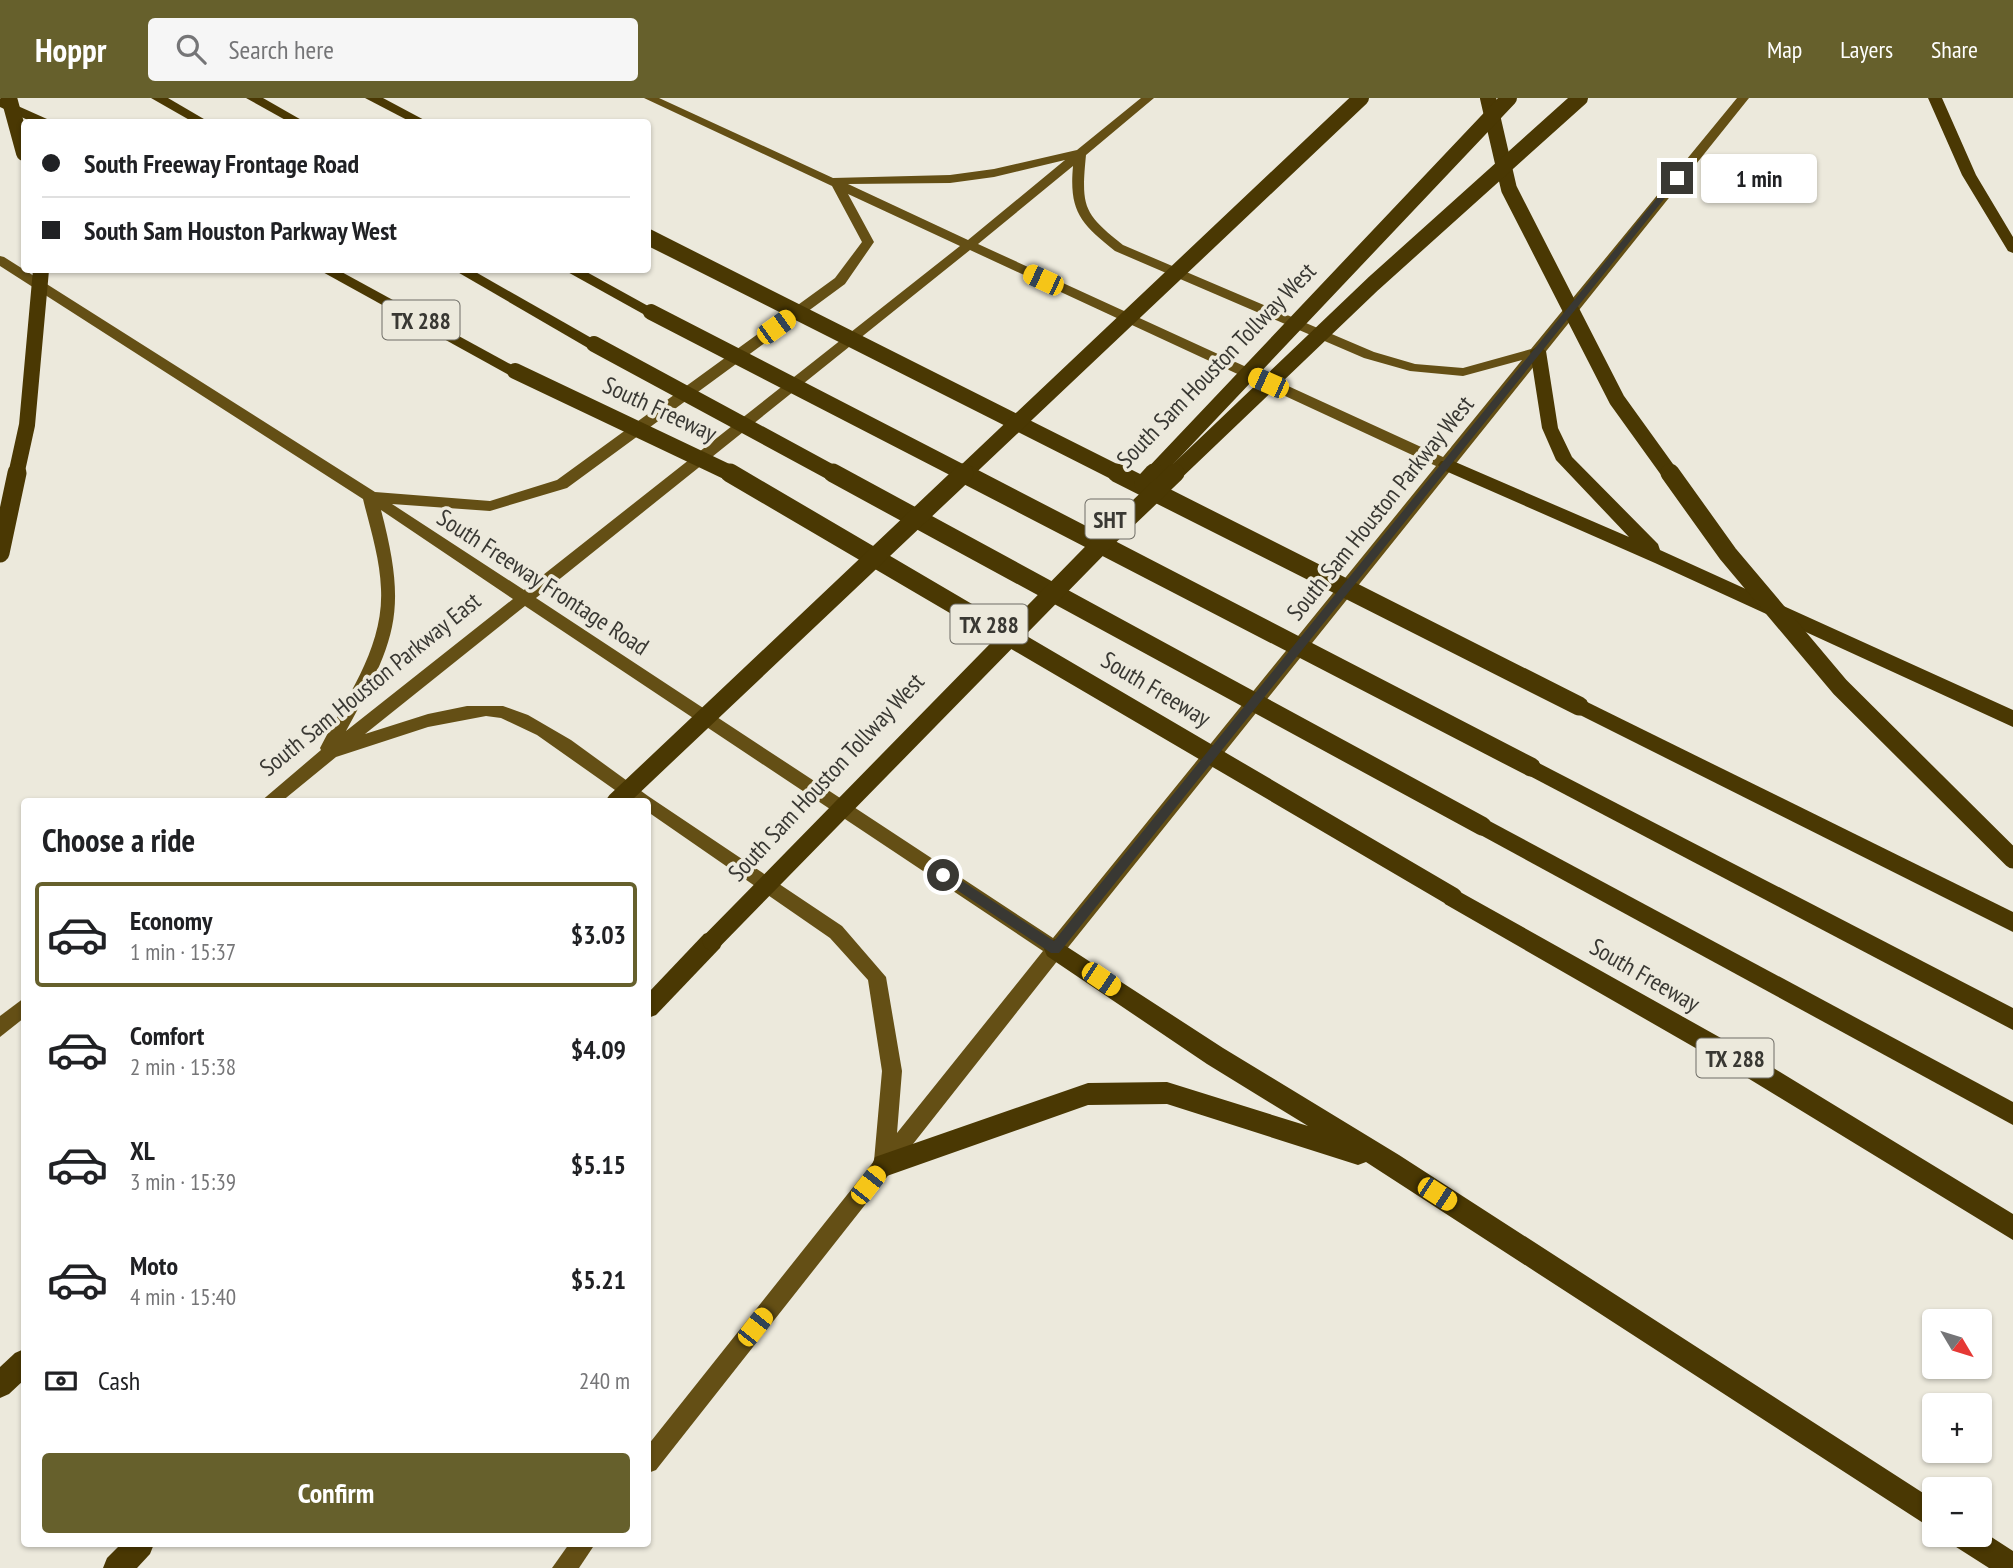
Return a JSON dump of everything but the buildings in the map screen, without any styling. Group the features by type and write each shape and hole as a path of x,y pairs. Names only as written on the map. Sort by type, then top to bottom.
{"highway":[{"path":"9,98 21,142"},
{"path":"158,98 196,119"},
{"path":"253,98 292,119"},
{"path":"372,98 415,119"},
{"path":"620,798 1361,98"},
{"path":"1488,98 1509,189 1617,400 1728,554 1840,687 2013,859"},
{"name":"South Sam Houston Tollway West","path":"651,1006 1509,98"},
{"path":"712,941 1107,538 1373,284 1580,98"},
{"path":"1935,98 1951,137 1998,227 2013,248"},
{"path":"0,102 36,119"},
{"path":"651,239 2013,923"},
{"path":"0,553 27,425 41,273"},
{"name":"South Freeway","path":"333,273 515,371 752,484 1453,897 1754,1069 2013,1228"},
{"path":"467,273 2013,1114"},
{"path":"578,273 2013,1020"},
{"path":"1538,351 1550,429 1565,460 1661,558"},
{"path":"1447,465 1661,558 2013,719"},
{"path":"1055,949 1215,1056 1390,1163 1922,1508"},
{"path":"884,1165 1088,1094 1167,1093 1390,1163"},
{"path":"0,1385 21,1365"},
{"path":"117,1568 137,1547"},
{"path":"1982,1547 2013,1567"}],"main road":[{"path":"650,98 1447,465"},
{"path":"968,246 1147,98"},
{"name":"South Sam Houston Parkway West","path":"1055,949 1743,98"},
{"path":"835,181 950,180 1080,153"},
{"path":"1080,153 1076,202 1091,226 1119,248 1369,355 1415,368 1463,372 1538,351"},
{"path":"324,754 377,655 389,605 387,567 370,496 490,506 562,484 840,281 868,242 835,181"},
{"name":"South Sam Houston Parkway East","path":"273,798 324,754 968,246"},
{"name":"South Freeway Frontage Road","path":"0,260 370,496 1055,949"},
{"path":"324,754 438,719 488,710 528,721 640,798"},
{"path":"651,805 836,932 877,977 891,1071 884,1165"},
{"path":"651,1458 1055,949"},
{"path":"0,1028 21,1010"},
{"path":"564,1568 581,1547"}],"route":[{"path":"943,875 1055,949 1677,178"}]}
